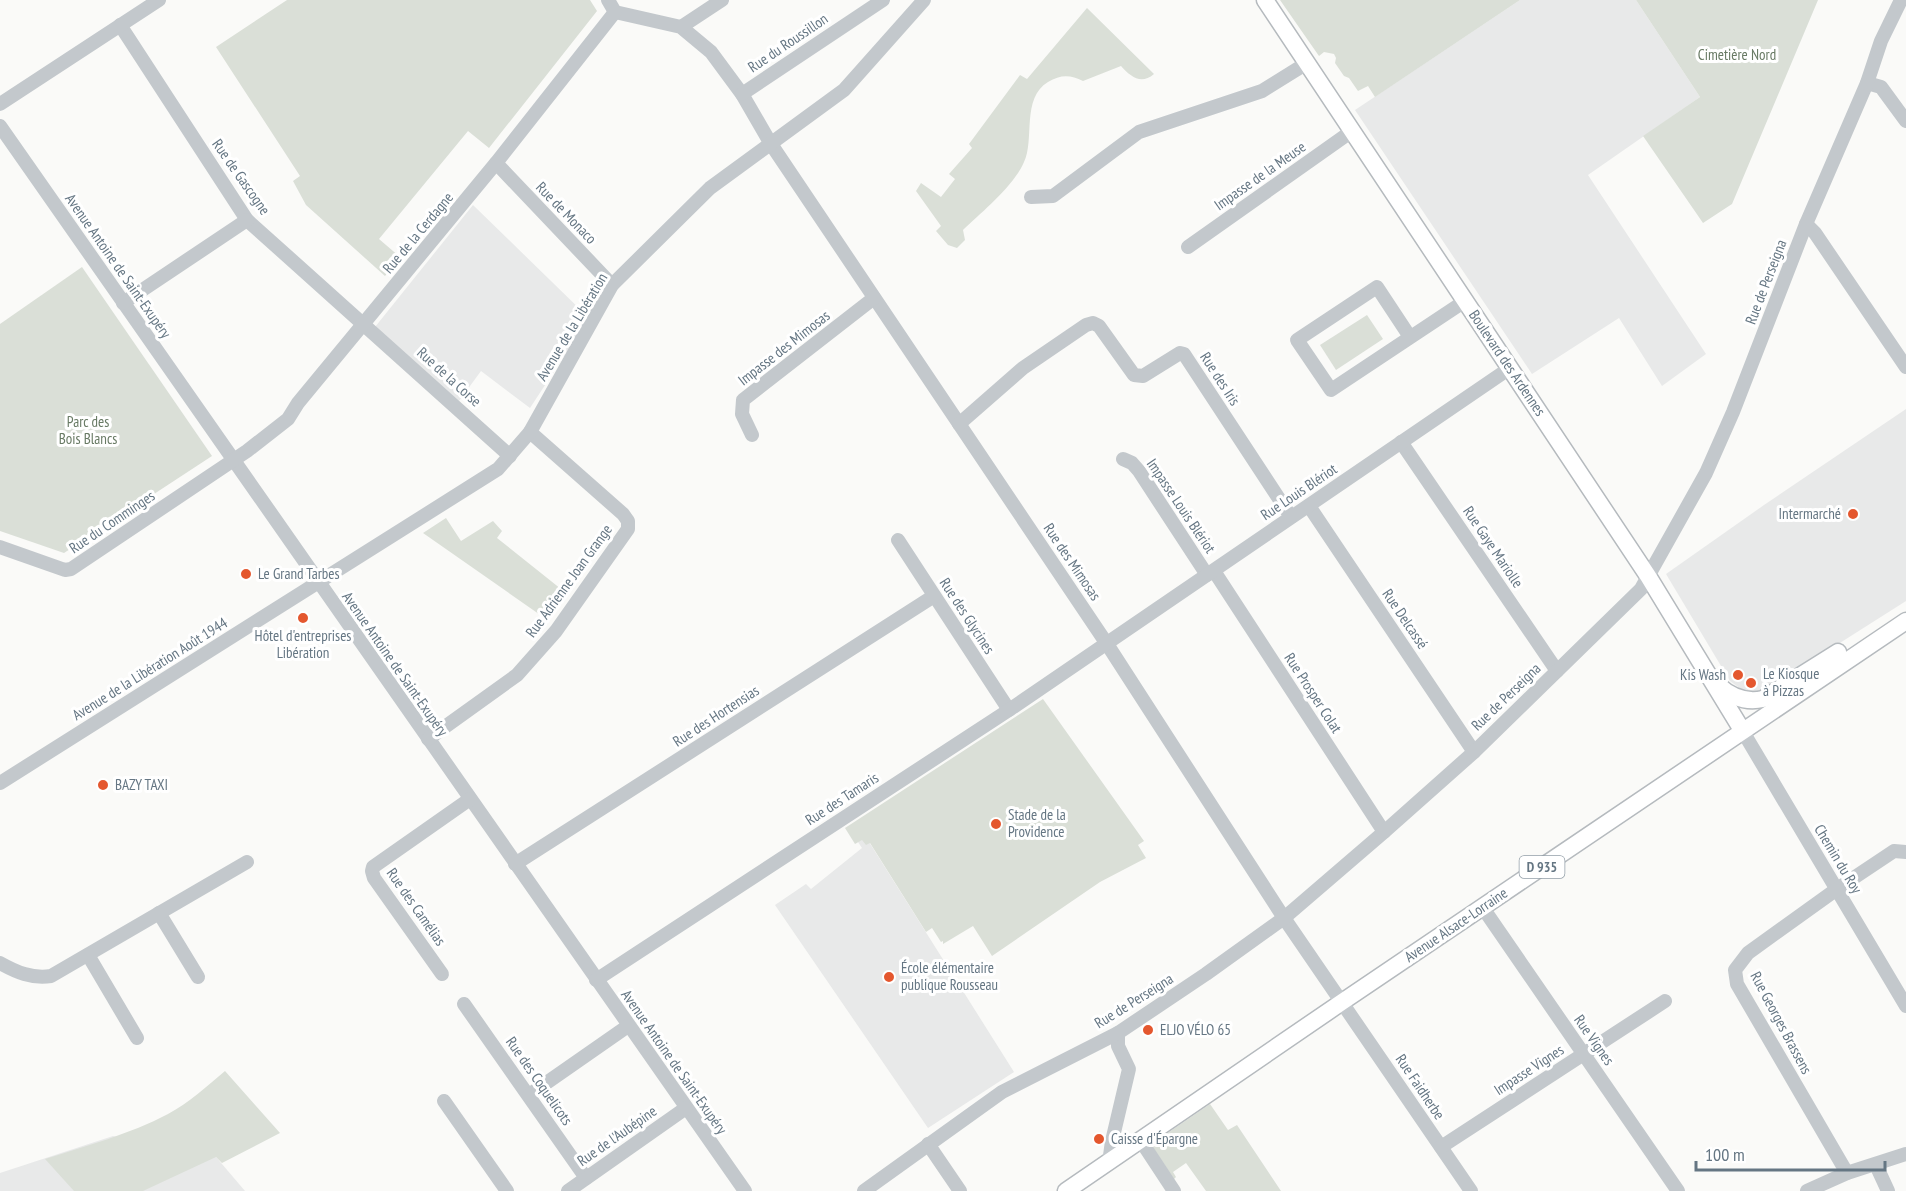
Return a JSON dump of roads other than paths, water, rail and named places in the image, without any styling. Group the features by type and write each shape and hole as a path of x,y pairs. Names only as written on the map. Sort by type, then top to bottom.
{"main road":[{"name":"Boulevard des Ardennes","path":"1265,0 1648,576 1742,730"},
{"path":"1712,679 1724,690 1743,700 1750,702 1762,699 1787,686 1878,627 1906,620"},
{"name":"Avenue Alsace-Lorraine","path":"1066,1191 1906,620"}],"street":[{"path":"0,104 159,0"},
{"path":"611,6 681,27 722,0"},
{"name":"Rue du Roussillon","path":"742,94 883,0"},
{"name":"Avenue de la Libération","path":"318,582 498,469 530,432 612,285 710,188 844,90 924,0"},
{"name":"Rue de Perseigna","path":"864,1191 1021,1081 1118,1034 1206,975 1284,918 1474,752 1641,589 1706,473 1733,412 1806,224 1868,83 1881,41 1901,0"},
{"name":"Rue de la Cerdagne","path":"233,460 288,419 298,403 496,163 611,6"},
{"name":"Rue de Gascogne","path":"120,26 247,220 364,323"},
{"name":"Rue des Mimosas","path":"681,27 711,52 742,94 771,144 1107,644 1284,918 1342,1002"},
{"path":"1031,197 1053,196 1139,132 1262,91 1307,63"},
{"path":"1868,83 1881,87 1906,121"},
{"name":"Avenue Antoine de Saint-Exupéry","path":"0,126 745,1191"},
{"name":"Impasse de la Meuse","path":"1188,247 1352,131"},
{"name":"Rue de Monaco","path":"496,163 612,285"},
{"path":"123,303 247,220"},
{"path":"1806,224 1815,233 1906,367"},
{"path":"1410,337 1377,287 1297,340 1331,390 1465,301"},
{"name":"Impasse des Mimosas","path":"752,435 742,414 743,400 874,298"},
{"name":"Rue de la Corse","path":"364,323 510,456"},
{"name":"Rue des Iris","path":"959,424 1023,368 1086,325 1093,323 1099,326 1134,375 1143,376 1180,353 1184,354 1291,517"},
{"name":"Rue Louis Blériot","path":"1107,644 1510,368"},
{"name":"Rue Adrienne Joan Grange","path":"428,740 517,675 556,631 628,529 628,520 623,514 530,432"},
{"name":"Rue Gaye Mariolle","path":"1401,442 1557,671"},
{"name":"Impasse Louis Blériot","path":"1124,459 1132,463 1139,471 1211,573"},
{"name":"Rue du Comminges","path":"0,547 65,570 71,569 233,460"},
{"name":"Rue Delcassé","path":"1309,506 1474,752"},
{"name":"Rue des Glycines","path":"898,540 1009,710"},
{"name":"Rue Prosper Colat","path":"1211,573 1384,832"},
{"name":"Avenue de la Libération Août 1944","path":"0,783 318,582"},
{"name":"Rue des Hortensias","path":"515,864 934,596"},
{"name":"Rue des Tamaris","path":"596,980 1107,644"},
{"name":"Chemin du Roy","path":"1742,730 1906,1006"},
{"name":"Rue des Camélias","path":"442,974 374,878 372,871 373,867 470,799"},
{"name":"Rue Georges Brassens","path":"1846,1173 1737,984 1735,970 1748,953 1894,851 1906,852"},
{"path":"0,963 38,978 51,976 247,862"},
{"name":"Rue Vignes","path":"1483,908 1678,1191"},
{"path":"159,913 198,977"},
{"path":"88,955 137,1038"},
{"name":"Impasse Vignes","path":"1441,1147 1665,1001"},
{"name":"Rue Faidherbe","path":"1342,1002 1471,1191"},
{"name":"Rue des Coquelicots","path":"464,1004 586,1178"},
{"path":"529,1095 628,1026"},
{"path":"1109,1163 1129,1069 1118,1046 1118,1034"},
{"path":"444,1101 507,1191"},
{"name":"Rue de l'Aubépine","path":"568,1191 686,1108"},
{"path":"1141,1141 1174,1191"},
{"path":"928,1144 960,1191"},
{"path":"1807,1191 1846,1173 1906,1154"},
{"path":"1876,1165 1888,1191"}],"place":[{"name":"Intermarché","path":"1853,514"},
{"name":"Le Grand Tarbes","path":"246,574"},
{"name":"Hôtel d'entreprises Libération","path":"303,618"},
{"name":"Kis Wash","path":"1738,675"},
{"name":"Le Kiosque à Pizzas","path":"1751,683"},
{"name":"BAZY TAXI","path":"103,785"},
{"name":"Stade de la Providence","path":"996,824"},
{"name":"École élémentaire publique Rousseau","path":"889,977"},
{"name":"ELJO VÉLO 65","path":"1148,1030"},
{"name":"Caisse d'Épargne","path":"1099,1139"}],"park label":[{"name":"Cimetière Nord","path":"1737,55"},
{"name":"Parc des Bois Blancs","path":"88,430"}]}
